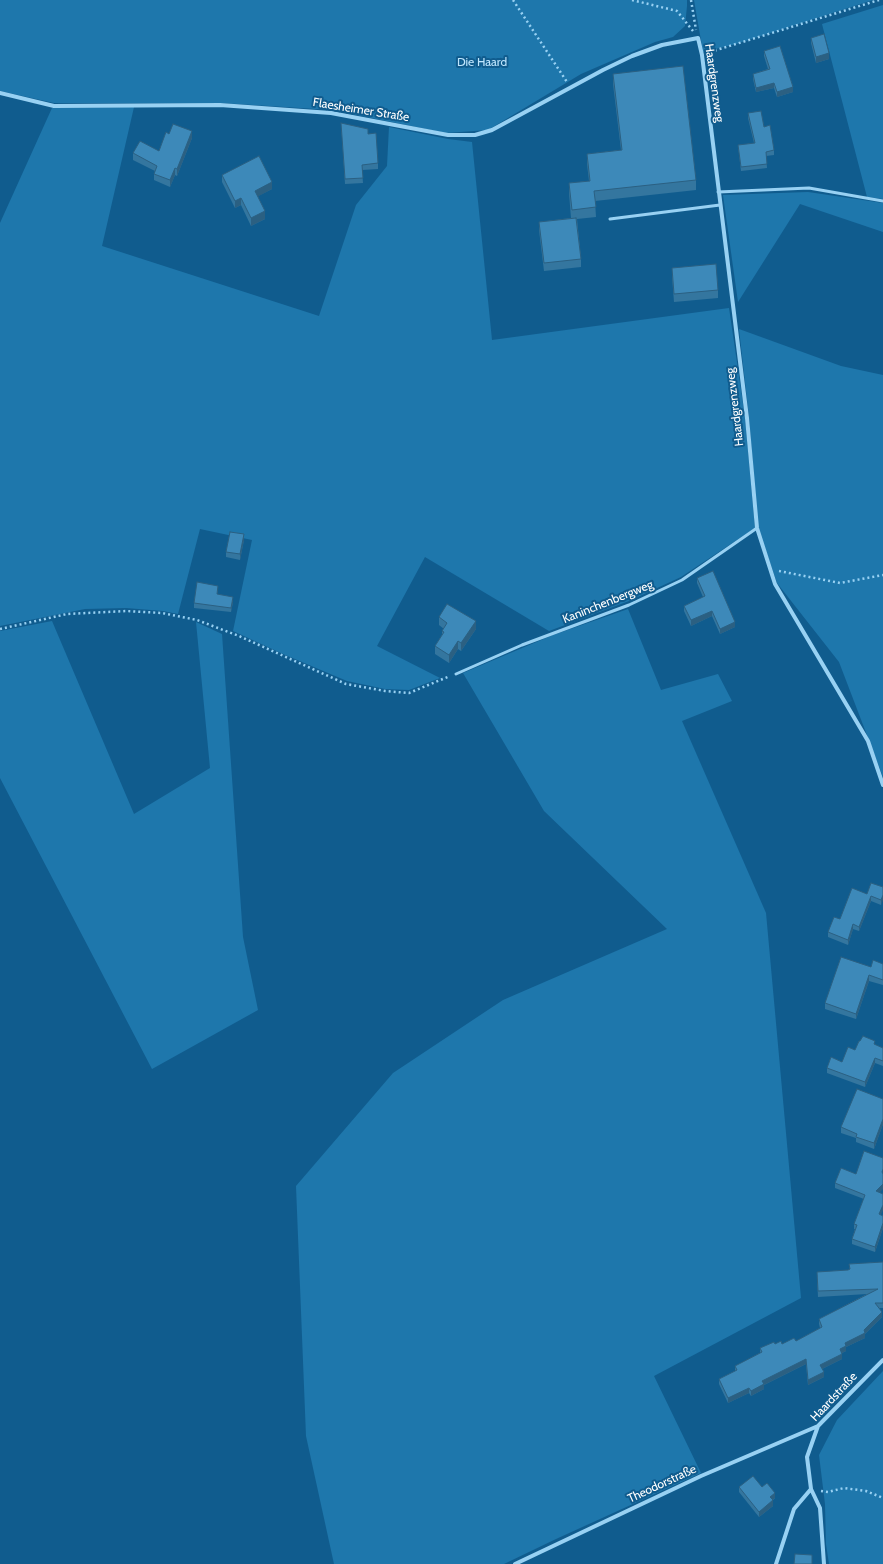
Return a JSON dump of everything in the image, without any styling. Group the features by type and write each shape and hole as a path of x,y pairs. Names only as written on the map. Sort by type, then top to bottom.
{"street":[{"name":"Flaesheimer Straße","path":"0,93 54,106 220,105 331,113 448,135 475,135 492,130 570,87 632,56 662,45 698,38"},
{"name":"Haardgrenzweg","path":"698,38 702,55 747,418 757,528 775,584 868,741 883,784"},
{"name":"Haardstraße","path":"811,1489 807,1457 818,1426 883,1360"},
{"name":"Theodorstraße","path":"516,1564 701,1476 818,1426"},
{"path":"776,1564 794,1509 811,1489 820,1508 824,1564"}],"lane":[{"path":"718,192 809,188 883,201"},
{"path":"610,220 720,205"},
{"name":"Kaninchenbergweg","path":"456,674 522,645 629,604 675,583 757,528"}],"path":[{"path":"513,0 570,87"},
{"path":"632,0 677,11 698,38"},
{"name":"Haardgrenzweg","path":"691,0 698,38"},
{"path":"702,55 879,0"},
{"path":"771,570 840,583 883,575"},
{"path":"0,628 66,614 126,610 162,613 197,620 239,636 346,684 385,691 409,693 456,674"},
{"path":"811,1489 828,1492 844,1488 866,1491 883,1498"}],"green space":[{"name":"Die Haard","path":"0,0 687,0 687,6 685,26 673,37 655,42 581,74 488,130 446,133 332,110 221,103 54,103 0,91"},
{"path":"694,0 873,0 736,44 703,52"},
{"path":"883,5 883,199 867,197 822,24"},
{"path":"134,107 102,246 319,316 356,205 387,166 389,127 448,139 472,142 492,340 729,308 745,417 755,528 681,577 629,601 549,631 425,557 377,646 440,678 409,690 385,689 347,681 233,631 252,540 200,529 178,614 163,611 126,608 85,609 0,626 0,223 52,108"},
{"path":"808,192 883,203 883,232 800,204 738,302 723,195"},
{"path":"739,329 841,366 883,375 883,777 839,662 777,583 758,528 749,417"},
{"path":"628,609 661,690 718,674 732,701 682,721 766,913 801,1298 654,1376 701,1473 504,1564 334,1564 306,1436 296,1186 393,1073 503,1000 667,929 544,811 463,673 553,635"},
{"path":"52,621 134,814 210,768 196,622 222,634 243,937 258,1010 152,1069 0,778 0,631"},
{"path":"883,1371 883,1564 829,1564 826,1544 825,1504 819,1455 837,1420"}],"building":[{"path":"824,34 829,53 816,57 811,38"},
{"path":"780,46 793,87 777,92 774,83 756,88 753,74 770,69 764,51"},
{"path":"683,66 696,180 594,191 596,207 572,210 569,183 590,181 587,154 622,150 613,74"},
{"path":"761,111 764,127 770,125 774,150 766,152 767,164 741,167 738,145 755,143 748,113"},
{"path":"341,123 368,129 368,134 376,133 378,163 362,165 363,178 345,179"},
{"path":"173,124 192,131 177,169 175,168 170,180 154,174 157,166 133,153 140,141 159,151 166,132 169,134"},
{"path":"259,156 272,182 255,191 265,211 251,218 241,198 235,201 222,175"},
{"path":"576,218 581,259 544,263 539,222"},
{"path":"716,264 718,290 674,294 672,268"},
{"path":"230,532 244,534 240,554 226,552"},
{"path":"713,571 735,622 720,629 712,611 691,620 684,606 705,596 697,578"},
{"path":"197,582 218,586 217,594 233,597 231,608 194,603"},
{"path":"447,604 476,621 461,643 458,641 449,655 435,646 444,632 442,631 447,623 439,617"},
{"path":"871,883 883,887 883,895 881,900 871,896 859,927 853,924 848,940 828,932 834,917 840,919 852,888 867,894"},
{"path":"841,957 871,967 873,960 883,964 883,980 869,975 856,1014 825,1003"},
{"path":"863,1036 875,1041 874,1044 883,1048 883,1061 875,1058 865,1082 827,1068 831,1057 842,1062 848,1047 855,1050"},
{"path":"857,1089 883,1099 883,1119 874,1143 856,1137 857,1134 841,1127"},
{"path":"864,1151 883,1158 883,1184 876,1191 883,1194 883,1205 879,1214 883,1216 883,1223 875,1247 852,1239 857,1225 854,1224 865,1195 835,1183 841,1168 856,1174"},
{"path":"883,1262 883,1303 875,1303 882,1312 864,1330 865,1333 845,1343 846,1346 840,1349 842,1354 820,1365 824,1372 808,1380 806,1359 762,1381 764,1384 751,1391 749,1388 728,1398 719,1379 737,1370 735,1366 762,1352 760,1348 774,1342 775,1344 781,1341 782,1344 794,1338 796,1341 822,1327 819,1319 878,1289 818,1291 817,1272 848,1270 850,1269 849,1264"},
{"path":"753,1476 762,1487 767,1483 775,1493 770,1497 773,1500 759,1512 739,1487"},
{"path":"795,1554 812,1555 812,1564 794,1564"}]}
